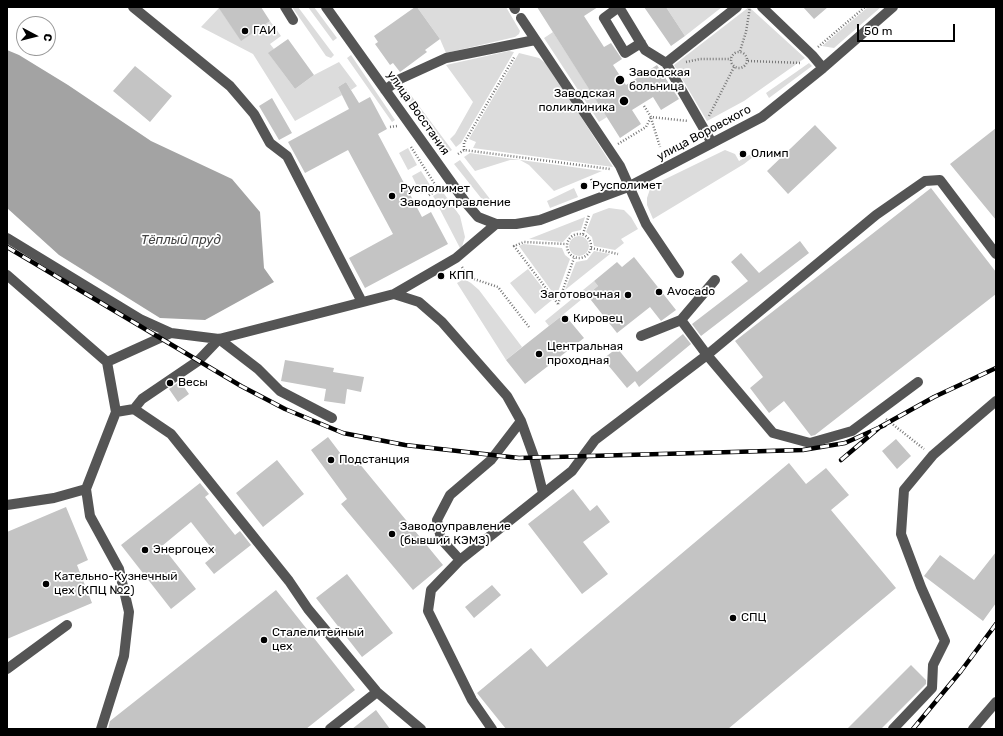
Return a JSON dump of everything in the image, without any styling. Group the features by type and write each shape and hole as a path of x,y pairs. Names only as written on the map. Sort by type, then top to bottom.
{"street":[{"path":"132,7 230,86 254,114 270,143 287,156 362,302"},
{"path":"285,7 294,20"},
{"name":"улица Восстания","path":"326,7 466,204 478,217 496,224"},
{"path":"641,43 625,53 604,18 619,7 641,43 645,50 666,62 712,143"},
{"path":"666,62 737,7"},
{"path":"762,7 812,55 823,68"},
{"name":"улица Воровского","path":"496,224 516,224 540,220 628,187 762,117 823,68 893,7"},
{"path":"521,18 620,166 628,187 646,224 679,273"},
{"path":"386,90 400,79 446,58 535,40"},
{"path":"492,729 472,700 428,611 431,590 460,560 572,471 595,440 707,355 876,215 925,181 940,180 996,254"},
{"path":"7,238 140,319 171,333 219,339 394,294 456,258 496,224"},
{"path":"7,276 107,362 116,412 86,488 90,516 119,569 129,612 124,656 101,729"},
{"path":"640,336 681,320 715,280"},
{"path":"394,294 419,302 442,322 507,396 521,421 534,457 543,493"},
{"path":"681,320 707,355 773,433 810,443 852,431 918,382"},
{"path":"107,362 171,333"},
{"path":"116,412 134,409 142,399 198,360 219,339"},
{"path":"219,339 258,369 280,391 332,418"},
{"path":"893,729 932,688 933,665 945,641 921,587 901,534 904,490 933,455 996,401"},
{"path":"134,409 171,434 289,581 308,608 378,692 421,729"},
{"path":"460,560 441,539 437,520 450,495 491,460 521,421"},
{"path":"7,505 54,498 86,488"},
{"path":"7,669 67,625"},
{"path":"330,729 378,692"},
{"path":"973,729 996,702"}],"path":[{"path":"731,59 736,52 740,51 746,32 750,7"},
{"path":"812,55 819,46 865,7"},
{"path":"740,51 744,53 748,61"},
{"path":"464,150 464,143 517,52"},
{"path":"666,62 674,65 700,59 731,59"},
{"path":"707,121 734,67 731,59"},
{"path":"748,61 802,63"},
{"path":"734,67 743,68 748,61"},
{"path":"644,106 651,117 660,147"},
{"path":"609,150 646,127 651,117"},
{"path":"651,117 680,121 692,120"},
{"path":"390,127 396,126 400,132"},
{"path":"408,144 438,189 428,196"},
{"path":"458,154 464,150 612,170"},
{"path":"591,179 594,187"},
{"path":"583,234 589,215"},
{"path":"574,234 583,234 590,241 591,248 589,254 583,258 574,258 567,251 566,244 568,238 574,234"},
{"path":"566,244 524,242 514,246 558,304 574,258"},
{"path":"591,248 618,254"},
{"path":"456,258 468,277 498,286 529,327"},
{"path":"875,414 891,421 933,455"}],"shaded area":[{"path":"292,7 298,7 334,55 331,58 326,56"},
{"path":"308,7 314,7 337,38 333,41"},
{"path":"417,7 506,7 520,31 515,37 446,53 440,39"},
{"path":"666,7 722,7 685,36"},
{"path":"749,7 805,58 744,101 707,121 674,65"},
{"path":"868,7 881,7 834,48 822,46"},
{"path":"219,8 241,40 270,21 281,36 270,44 274,49 269,54 295,89 314,75 339,62 357,86 351,90 346,82 338,87 342,95 295,121 253,54 201,27"},
{"path":"553,32 607,117 599,122 544,38"},
{"path":"509,51 514,52 461,143 456,147 450,139 455,134 473,102 446,65"},
{"path":"519,53 539,58 548,65 613,167 473,148 476,142 469,139"},
{"path":"351,55 395,120 392,122 347,58"},
{"path":"809,63 812,66 769,98 766,93"},
{"path":"404,86 452,150 447,153 400,89"},
{"path":"408,148 417,165 408,170 399,153"},
{"path":"725,150 735,154 739,161 751,154 753,157 744,164 653,219 647,205 647,198 651,186"},
{"path":"470,153 602,171 554,191 529,165 520,160 510,160 475,171 464,157"},
{"path":"460,160 490,199 485,203 454,164"},
{"path":"421,171 432,188 421,194 412,176"},
{"path":"574,188 578,197 550,208 547,201"},
{"path":"442,191 460,216 465,237 461,250 433,196"},
{"path":"609,208 624,210 631,217 638,229 621,239 624,243 615,250 594,246 592,237 586,232 593,214"},
{"path":"585,217 581,230 572,232 563,242 529,239"},
{"path":"579,236 586,239 589,246 586,253 579,256 572,253 569,246 572,239"},
{"path":"523,244 562,248 565,255 570,259 556,297 519,246"},
{"path":"594,251 610,254 565,290 576,262 587,260"},
{"path":"528,269 552,300 535,314 510,283"},
{"path":"464,279 479,290 522,347 506,360 457,283"},
{"path":"594,281 598,286 549,326 545,321"}],"water":[{"name":"Тёплый пруд","path":"7,50 16,54 16,56 21,56 68,85 151,141 232,179 260,212 264,268 274,282 205,320 160,318 59,255 7,208"}],"building":[{"name":"ГАИ","path":"218,7 261,7 270,21 241,41"},
{"path":"417,7 440,39 425,50 427,52 400,72 393,63 390,65 375,44 378,42 374,36"},
{"name":"Заводская больница","path":"537,7 598,7 584,16 604,47 611,43 622,59 613,65 626,85 657,65 679,99 661,110 653,97 632,110 641,124 620,138"},
{"path":"644,7 666,7 685,36 671,46"},
{"path":"803,7 828,7 814,19"},
{"path":"288,39 314,75 295,89 268,53"},
{"path":"135,66 172,96 150,122 113,91"},
{"name":"Русполимет Заводоуправление","path":"346,82 359,103 370,97 387,129 378,134 422,217 431,212 448,244 365,288 349,258 393,234 348,150 305,173 288,142 349,109 338,87"},
{"path":"272,98 292,133 279,140 259,106"},
{"path":"815,125 837,148 788,194 767,171"},
{"path":"996,128 996,220 950,164"},
{"path":"931,188 996,272 996,294 815,435 811,436 784,401 769,413 750,388 763,377 735,341"},
{"path":"800,241 809,253 701,336 692,324 748,281 731,262 741,253 759,273"},
{"path":"634,257 676,310 661,321 650,307 617,333 587,295 598,286 594,281 617,262 622,267"},
{"name":"Центральная проходная","path":"564,314 584,338 525,384 506,360"},
{"path":"683,334 691,344 639,387 635,381 627,388 603,359 617,348 637,372"},
{"path":"285,360 334,368 333,372 364,377 361,392 347,389 345,404 324,401 326,389 281,381"},
{"path":"180,381 189,394 178,402 169,389"},
{"name":"Заводоуправление (бывший КЭМЗ)","path":"328,437 347,462 354,457 443,565 413,590 341,504 347,499 311,450"},
{"path":"896,439 911,456 897,469 882,451"},
{"path":"277,460 304,494 263,527 236,493"},
{"name":"СПЦ","path":"789,463 806,484 826,468 849,495 831,510 896,588 728,729 506,729 477,693 531,648 547,667"},
{"name":"Энергоцех","path":"200,483 209,494 205,497 235,535 240,531 251,545 214,574 205,563 216,554 191,522 162,546 196,589 171,609 121,545"},
{"path":"573,489 590,511 597,505 610,522 583,542 608,574 582,594 528,524"},
{"name":"Кательно-Кузнечный цех (КПЦ №2)","path":"66,507 88,560 77,565 92,603 7,639 7,532"},
{"path":"996,552 996,603 983,621 924,576 940,555 974,580"},
{"path":"347,574 393,633 362,657 316,598"},
{"path":"492,585 501,595 474,618 465,607"},
{"name":"Сталелитейный цех","path":"276,590 355,690 306,729 108,729 110,721"},
{"path":"911,665 926,680 926,684 881,729 847,729"},
{"path":"376,710 390,729 352,729"}],"railway":[{"path":"7,247 241,386 285,409 343,433 405,445 519,458 803,450 845,443 885,425"},
{"path":"841,460 880,427 934,397 996,368"},
{"path":"913,729 961,671 996,624"}],"place":[{"name":"ГАИ","path":"245,31"},
{"name":"Заводская больница","path":"620,80"},
{"name":"Заводская поликлиника","path":"624,101"},
{"name":"Олимп","path":"743,154"},
{"name":"Русполимет","path":"584,186"},
{"name":"Русполимет Заводоуправление","path":"392,196"},
{"name":"КПП","path":"441,276"},
{"name":"Avocado","path":"659,292"},
{"name":"Заготовочная","path":"628,295"},
{"name":"Кировец","path":"565,319"},
{"name":"Центральная проходная","path":"539,354"},
{"name":"Весы","path":"170,383"},
{"name":"Подстанция","path":"331,460"},
{"name":"Заводоуправление (бывший КЭМЗ)","path":"392,534"},
{"name":"Энергоцех","path":"145,550"},
{"name":"Кательно-Кузнечный цех (КПЦ №2)","path":"46,584"},
{"name":"СПЦ","path":"733,618"},
{"name":"Сталелитейный цех","path":"264,640"}]}
